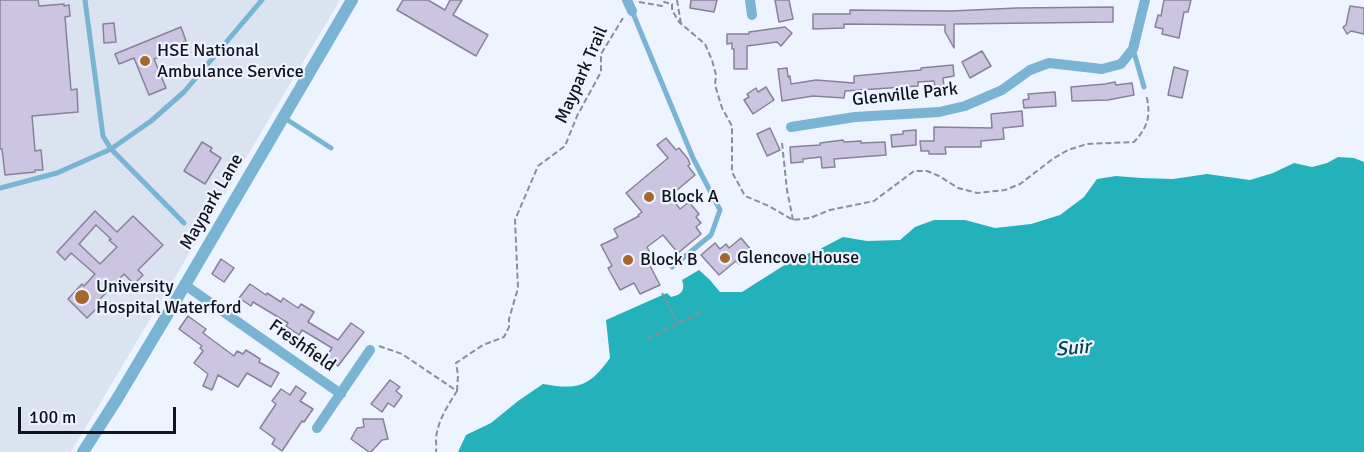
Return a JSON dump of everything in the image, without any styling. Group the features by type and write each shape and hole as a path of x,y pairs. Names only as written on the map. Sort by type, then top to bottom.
{"street":[{"name":"Maypark Lane","path":"83,452 185,285 352,0"},
{"path":"750,0 752,15"},
{"path":"1133,49 1145,0"},
{"name":"Glenville Park","path":"791,127 855,117 939,112 965,106 1002,90 1039,66 1049,63 1102,69 1121,64 1133,49"},
{"name":"Freshfield","path":"185,285 341,394"},
{"path":"317,428 370,350"}],"lane":[{"path":"85,0 103,136 111,149 184,224"},
{"path":"0,188 57,173 111,149 151,121 184,92 262,0"},
{"path":"629,6 693,158 720,210 711,236 672,267"},
{"path":"1133,49 1144,87"},
{"path":"283,117 331,148"}],"path":[{"path":"677,0 681,24"},
{"path":"629,6 640,1 662,6 664,2 672,4 672,10 681,24 705,44 716,75 722,108 732,126 732,172 745,196 793,220 810,218 830,210 874,201 914,171 927,171 958,188 977,193 1005,190 1020,184 1068,150 1088,144 1134,142 1144,131 1148,118 1149,107 1144,87"},
{"name":"Maypark Trail","path":"435,452 437,450 436,434 447,406 457,391 456,363 483,345 504,337 509,327 518,288 515,220 538,166 565,146 577,116 601,72 602,54 629,6"},
{"path":"782,143 793,220"},
{"path":"662,293 677,324"},
{"path":"646,339 701,312"},
{"path":"370,350 371,343 402,354 457,391"}],"shaded area":[{"name":"University Hospital Waterford","path":"0,0 340,0 71,452 0,452"}],"water":[{"name":"Suir","path":"1338,157 1354,158 1364,162 1364,452 458,452 466,435 491,423 543,384 565,387 589,381 610,358 606,320 667,293 671,297 678,295 683,289 682,280 699,270 720,292 742,292 794,259 843,237 867,241 900,240 915,227 934,220 965,220 995,228 1031,224 1060,215 1084,197 1097,179 1116,176 1173,179 1207,174 1250,180 1294,163 1312,167"}],"building":[{"path":"0,0 38,0 39,6 69,5 70,16 65,17 71,90 77,89 78,112 32,116 35,151 41,150 43,170 35,170 35,172 5,175 2,149 0,149"},
{"path":"403,0 428,0 445,10 450,0 462,0 453,15 488,35 476,56 397,10"},
{"path":"691,0 717,0 714,12 690,8"},
{"path":"775,0 789,0 793,19 779,22"},
{"path":"1164,0 1191,0 1188,12 1184,12 1179,38 1162,34 1163,29 1155,27 1158,15 1161,16"},
{"path":"1350,6 1364,8 1364,34 1351,31 1347,34 1343,27 1346,25"},
{"path":"1113,7 1113,22 954,24 954,48 945,32 945,25 844,24 844,28 813,29 813,14 850,14 850,10 951,11"},
{"path":"114,23 116,42 104,43 103,24"},
{"name":"HSE National Ambulance Service","path":"181,27 186,41 176,45 178,49 154,59 166,88 149,95 134,58 119,64 115,54"},
{"path":"785,27 792,33 781,46 777,42 747,46 747,69 734,69 734,49 732,49 732,43 727,44 727,34 749,34 749,32"},
{"path":"982,51 991,66 970,78 962,62"},
{"path":"953,65 954,76 943,78 944,86 935,87 934,81 918,82 918,86 845,91 844,98 813,96 782,101 778,69 787,68 791,84 816,80 854,83 854,76"},
{"path":"1174,67 1188,71 1182,98 1168,95"},
{"path":"1115,82 1116,85 1132,83 1134,95 1108,100 1072,101 1071,87"},
{"path":"766,87 774,100 753,114 744,100 749,97 747,94 756,88 758,92"},
{"path":"1055,92 1056,106 1024,108 1023,100 1029,99 1028,94"},
{"path":"1022,111 1023,126 1003,128 1004,139 981,141 981,147 945,147 946,154 929,154 929,151 921,151 920,141 934,141 934,127 992,128 991,114"},
{"path":"770,128 780,150 767,156 757,134"},
{"path":"916,130 916,145 892,147 891,135"},
{"path":"666,138 688,159 690,164 688,166 695,175 670,196 680,209 689,202 699,214 696,217 701,223 696,227 701,234 678,253 663,235 647,247 652,257 647,260 660,285 640,294 634,283 620,290 608,268 612,266 601,245 618,237 614,229 639,216 642,212 626,193 668,158 657,145"},
{"path":"843,140 844,142 861,141 861,143 885,142 886,155 834,159 835,167 822,168 821,157 791,163 790,147 820,145 820,143"},
{"path":"202,142 212,148 210,151 221,158 205,184 184,171"},
{"path":"95,211 117,232 133,216 163,245 138,270 143,275 134,284 124,274 99,300 102,303 87,318 68,299 95,274 71,253 65,260 57,252","holes":["96,225 111,239 109,240 117,247 100,264 79,244"]},
{"name":"Glencove House","path":"741,238 753,252 739,264 736,261 719,275 701,255 715,243 720,249 726,244 729,248"},
{"path":"221,259 234,268 224,282 212,274"},
{"path":"250,284 281,302 283,298 298,308 301,304 314,312 308,322 338,340 351,323 364,332 338,366 326,357 332,348 302,330 299,335 286,326 288,323 253,302 251,306 239,298"},
{"path":"188,316 206,329 203,333 234,356 237,351 243,354 246,350 260,359 259,362 279,373 271,387 247,373 238,387 218,375 212,390 203,386 208,374 194,363 203,351 200,348 202,346 179,329"},
{"path":"390,380 400,387 396,391 402,396 394,407 388,403 382,412 371,404"},
{"path":"296,386 306,393 300,401 313,409 282,451 272,444 275,439 260,428 276,404 272,401 281,389 290,395"},
{"path":"363,419 383,419 388,439 382,440 371,452 351,439 357,428 364,427"}],"place":[{"name":"HSE National Ambulance Service","path":"145,61"},
{"name":"Block A","path":"649,197"},
{"name":"Glencove House","path":"725,258"},
{"name":"Block B","path":"628,260"},
{"name":"University Hospital Waterford","path":"82,297"}]}
